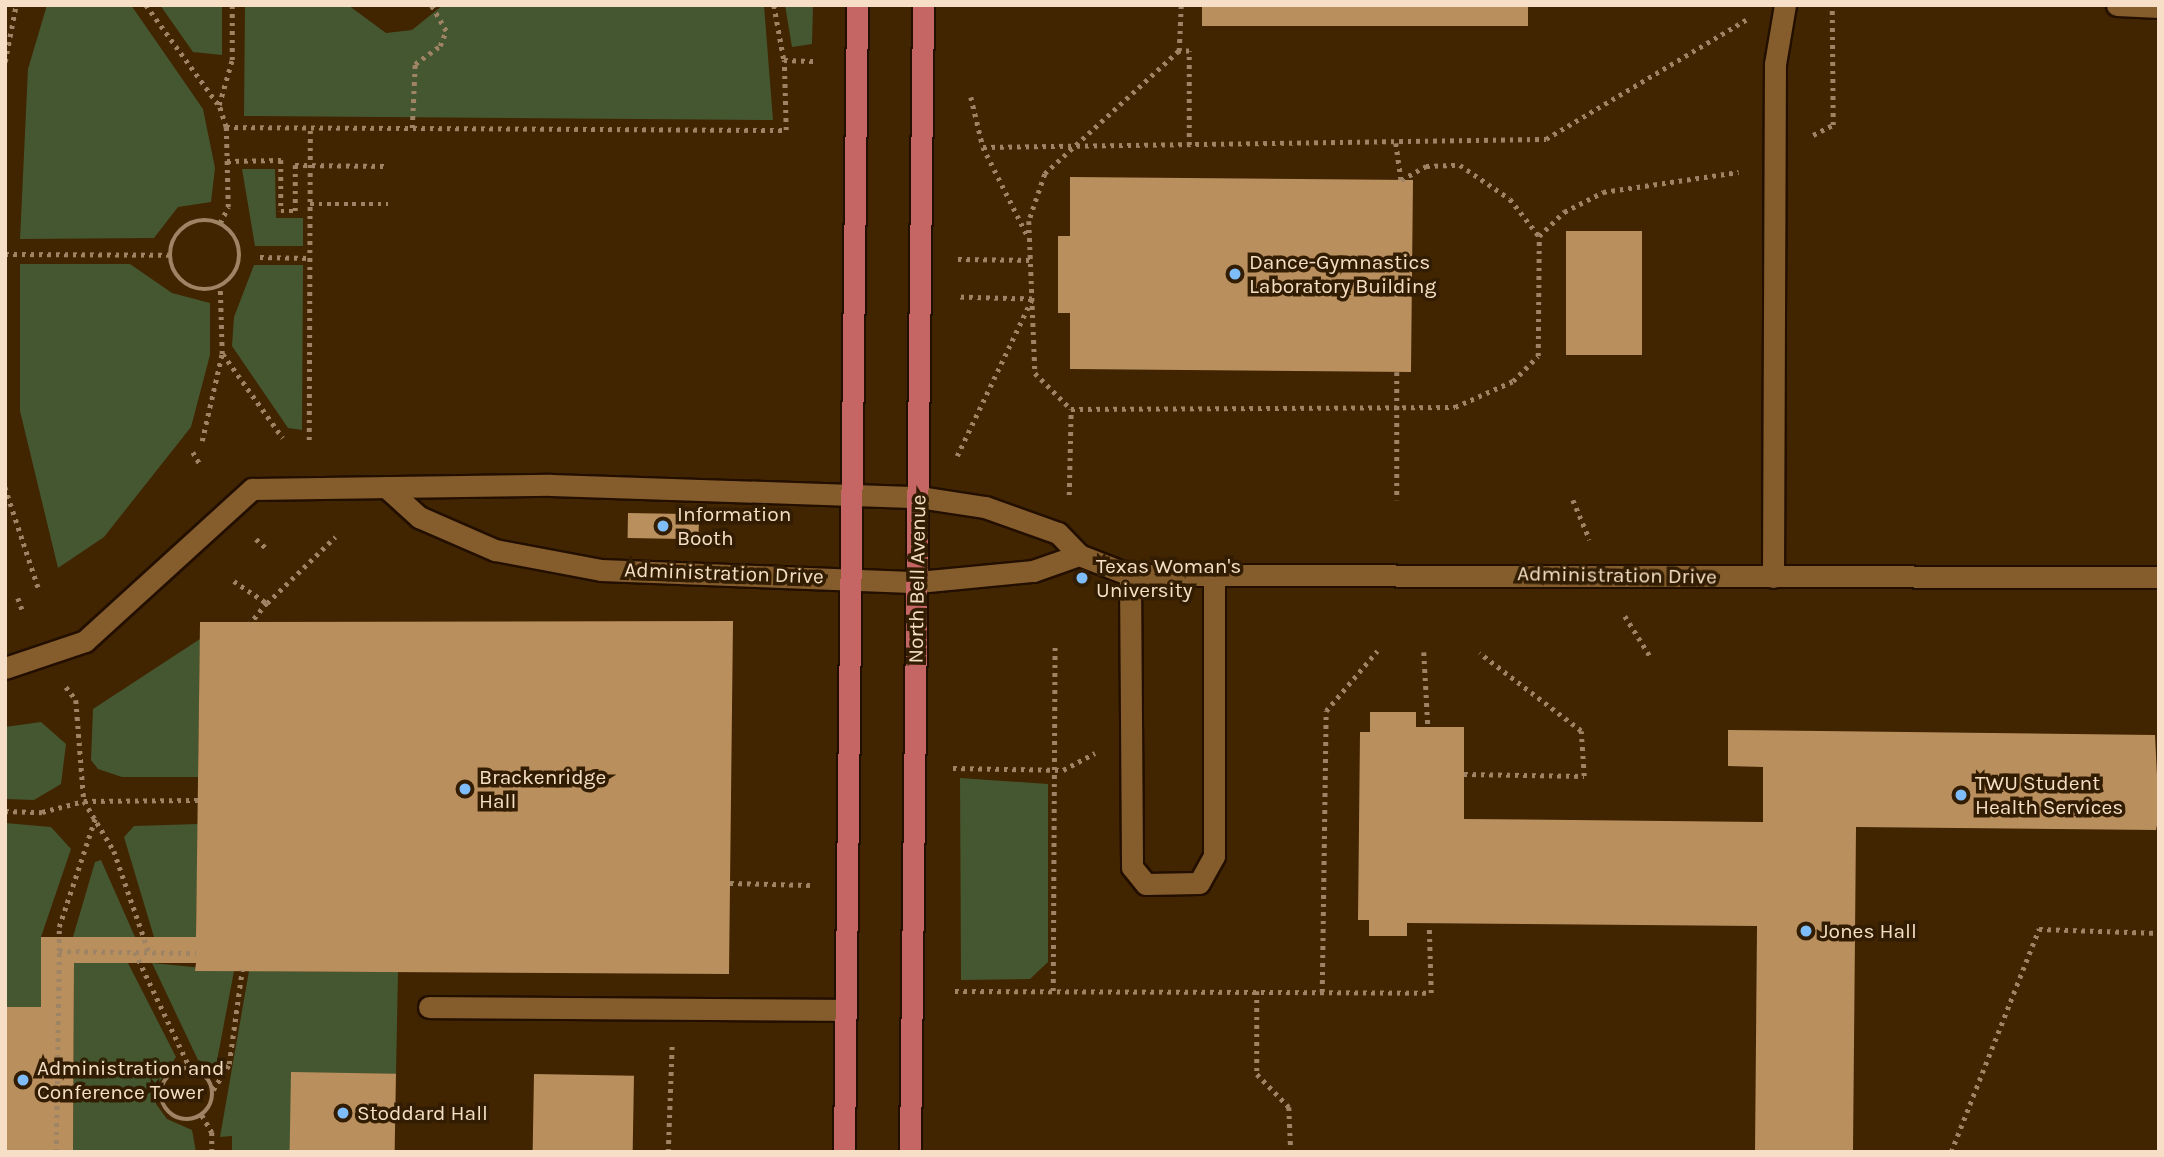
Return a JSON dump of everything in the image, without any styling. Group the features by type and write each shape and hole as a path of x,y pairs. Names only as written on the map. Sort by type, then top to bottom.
{"main road":[{"path":"844,1152 857,5"},
{"name":"North Bell Avenue","path":"910,1152 923,5"}],"street":[{"path":"1773,577 1775,64 1785,5"},
{"path":"2117,5 2159,7"},
{"name":"Administration Drive","path":"386,487 419,517 495,550 601,570 850,577 918,582 1033,570 1079,555"},
{"name":"Administration Drive","path":"5,668 85,641 252,489 386,487 853,492 919,497 985,507 1058,533 1079,555 1130,575 1213,573 2159,577"},
{"path":"1130,575 1132,867 1146,884 1199,883 1214,856 1213,573"},
{"path":"429,1007 846,1010"}],"path":[{"path":"5,62 16,5"},
{"path":"146,5 219,105 226,127 228,207 220,223"},
{"path":"219,105 232,60 232,5"},
{"path":"412,128 415,64 440,46 446,31 431,5"},
{"path":"226,127 786,130 784,60 774,5"},
{"path":"1179,51 1181,5"},
{"path":"1539,236 1564,212 1603,192 1735,174 1833,125 1832,5"},
{"path":"983,147 1546,139 1759,12"},
{"path":"1189,145 1189,51 1179,51 1045,174 1030,240 1035,373 1071,409 1397,410 1455,407 1513,381 1538,356 1539,236 1510,199 1460,165 1426,166 1401,180 1396,143"},
{"path":"784,60 830,62"},
{"path":"971,97 983,147 1030,240"},
{"path":"309,440 310,127"},
{"path":"227,160 281,160 281,211 295,211 295,165 387,166"},
{"path":"310,204 388,204"},
{"path":"190,223 220,223 232,233 239,256 232,278 220,286 189,287 176,277 169,255 177,233 190,223"},
{"path":"5,254 169,255"},
{"path":"260,257 310,258"},
{"path":"958,259 1031,260"},
{"path":"202,442 222,354 220,286"},
{"path":"957,297 1032,299"},
{"path":"955,460 1032,299"},
{"path":"222,354 283,438"},
{"path":"1397,372 1397,500"},
{"path":"1069,495 1071,409"},
{"path":"193,452 200,464"},
{"path":"5,487 40,590"},
{"path":"1573,500 1591,541"},
{"path":"251,623 267,603 335,537"},
{"path":"256,539 267,549"},
{"path":"234,581 267,603"},
{"path":"18,598 22,609"},
{"path":"1625,616 1650,656"},
{"path":"1053,991 1055,646"},
{"path":"1322,992 1326,710 1377,652"},
{"path":"1424,652 1428,727"},
{"path":"1464,774 1584,776 1581,731 1479,653"},
{"path":"61,681 76,700 84,801 114,850 149,952"},
{"path":"953,768 1063,770"},
{"path":"5,811 42,812 84,801 198,800"},
{"path":"57,1152 59,927 96,819"},
{"path":"730,883 821,885"},
{"path":"955,991 1431,993 1429,926"},
{"path":"1951,1152 2039,929 2159,933"},
{"path":"59,951 196,953"},
{"path":"135,952 190,1068 205,1076 212,1091"},
{"path":"202,1115 212,1091 229,1064 242,970"},
{"path":"1257,991 1258,1074 1289,1107 1291,1152"},
{"path":"668,1152 670,1045 684,1045"},
{"path":"190,1068 167,1077 162,1100 178,1118 202,1115"},
{"path":"202,1115 212,1132 212,1152"}],"green space":[{"path":"47,5 131,5 203,109 215,168 211,202 178,207 154,238 20,239 28,69"},
{"path":"160,5 222,5 222,55 193,52"},
{"path":"245,5 348,5 386,33 412,30 443,5 764,5 773,120 244,116"},
{"path":"785,5 813,5 812,44 792,47"},
{"path":"242,169 275,169 276,218 303,218 303,246 255,246"},
{"path":"20,264 130,264 172,293 210,303 210,355 191,427 104,537 58,568 20,411"},
{"path":"254,265 303,265 302,430 288,428 232,346 234,317"},
{"path":"200,639 198,777 122,777 98,769 91,760 93,709"},
{"path":"41,722 66,744 61,784 34,800 5,799 5,727"},
{"path":"960,778 1048,784 1048,962 1030,979 961,980"},
{"path":"5,823 51,827 71,849 41,937 41,1007 5,1007"},
{"path":"198,824 196,937 154,937 124,837 134,826"},
{"path":"101,860 135,937 73,937 95,862"},
{"path":"74,963 128,963 176,1057 156,1087 156,1104 167,1119 192,1130 196,1152 73,1152"},
{"path":"152,963 234,971 216,1066 198,1060"},
{"path":"249,971 398,972 396,1074 291,1073 291,1152 232,1152 232,1136 220,1137"}],"building":[{"path":"1202,5 1528,5 1528,26 1202,26"},
{"name":"Dance-Gymnastics Laboratory Building","path":"1070,177 1413,180 1411,372 1070,369 1070,313 1058,313 1058,236 1070,236"},
{"path":"1566,231 1642,231 1642,355 1566,355"},
{"name":"Information Booth","path":"628,513 699,514 699,539 628,538"},
{"name":"Brackenridge Hall","path":"733,621 729,974 195,971 196,963 74,963 73,1152 5,1152 5,1007 41,1007 41,937 196,937 200,622"},
{"name":"Jones Hall","path":"1370,712 1416,712 1416,727 1464,727 1464,819 1763,822 1763,767 1728,766 1728,730 2155,735 2159,816 2156,830 1856,827 1853,1152 1755,1152 1757,926 1407,923 1407,936 1369,936 1369,920 1358,920 1360,732 1370,732"},
{"name":"Stoddard Hall","path":"291,1072 396,1074 395,1152 290,1152"},
{"name":"Stoddard Hall","path":"534,1074 634,1076 633,1152 533,1152"}],"place":[{"name":"Dance-Gymnastics Laboratory Building","path":"1235,274"},
{"name":"Information Booth","path":"663,526"},
{"name":"Texas Woman's University","path":"1082,578"},
{"name":"Brackenridge Hall","path":"465,789"},
{"name":"TWU Student Health Services","path":"1961,795"},
{"name":"Jones Hall","path":"1806,931"},
{"name":"Administration and Conference Tower","path":"23,1080"},
{"name":"Stoddard Hall","path":"343,1113"}]}
